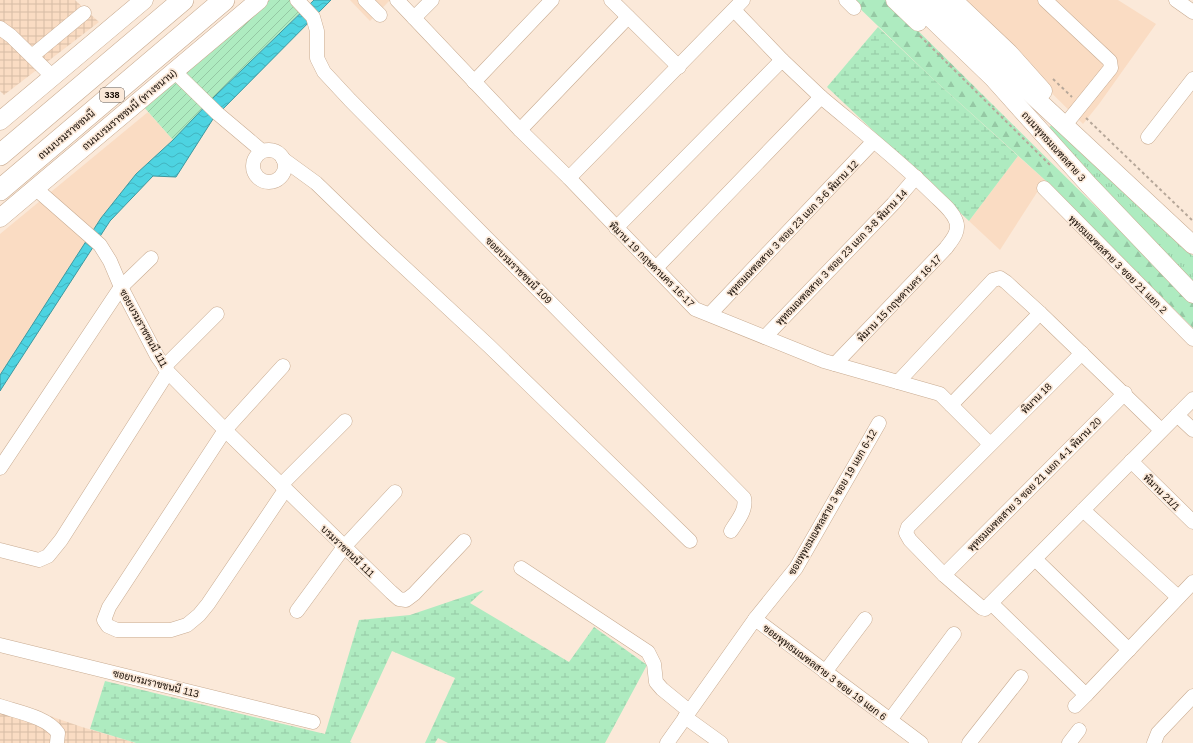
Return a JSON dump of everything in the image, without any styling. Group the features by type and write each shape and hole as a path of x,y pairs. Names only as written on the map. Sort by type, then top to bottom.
{"highway":[{"name":"338","path":"0,155 183,0"},
{"name":"ถนนบรมราชชนนี","path":"0,190 224,0"}],"main road":[{"path":"0,121 144,0"},
{"name":"ถนนบรมราชชนนี (ทางขนาน)","path":"0,218 259,0"},
{"path":"895,0 968,70 1031,134 1088,184"},
{"name":"ถนนพุทธมณฑลสาย 3","path":"912,0 1108,164 1193,244"},
{"name":"ถนนพุทธมณฑลสาย 3","path":"932,0 998,73 1088,184 1193,294"},
{"path":"953,0 1073,115 1108,164"}],"street":[{"path":"365,0 380,15"},
{"name":"พิมาน 19 กฤษดานคร 16-17","path":"397,0 520,130 569,178 695,308 701,312 710,314 835,364 940,394 990,444"},
{"path":"414,18 432,0"},
{"path":"474,82 552,0"},
{"path":"1046,0 1110,61 1111,68 1073,115"},
{"path":"1176,0 1193,12"},
{"path":"615,1 628,17 678,67"},
{"path":"569,178 738,5 782,60 821,97 916,177"},
{"name":"ซอยบรมราชชนนี 109","path":"305,8 317,31 317,58 324,72 744,498 745,502 743,511 731,532"},
{"path":"32,56 84,13"},
{"path":"520,130 628,17"},
{"path":"0,28 53,77"},
{"path":"616,228 782,60"},
{"path":"174,71 212,108 262,151"},
{"path":"1148,137 1193,79"},
{"path":"656,268 821,97"},
{"name":"พุทธมณฑลสาย 3 ซอย 23 แยก 3-6 พิมาน 12","path":"710,314 873,142"},
{"path":"274,150 280,154 283,159 285,166 283,172 279,178 273,182 266,182 255,174 253,162 256,156 262,151 274,150"},
{"path":"283,159 316,183 488,345 690,542"},
{"name":"พิมาน 15 กฤษดานคร 16-17","path":"835,364 946,248 954,236 957,228 956,221 952,213 916,177"},
{"name":"พุทธมณฑลสาย 3 ซอย 23 แยก 3-8 พิมาน 14","path":"765,337 893,204 916,177"},
{"name":"ซอยบรมราชชนนี 111","path":"35,188 100,246 110,261 121,287 157,356 166,370 287,491"},
{"name":"พุทธมณฑลสาย 3 ซอย 21 แยก 2","path":"1044,188 1193,339"},
{"path":"0,468 121,287 151,258"},
{"path":"898,382 993,280 1000,278 1082,352 1161,430"},
{"path":"951,405 1040,313"},
{"path":"0,550 39,560 48,556 60,540 166,370 217,314"},
{"name":"พิมาน 18","path":"944,575 910,540 906,533 908,527 1082,352"},
{"path":"283,366 225,430 109,607 104,620 108,626 117,630 171,630 187,625 199,615 287,491 345,421"},
{"name":"พุทธมณฑลสาย 3 ซอย 21 แยก 4-1 พิมาน 20","path":"944,575 1125,393"},
{"path":"944,575 978,606 985,609 1193,398"},
{"path":"1177,415 1193,430"},
{"name":"ซอยพุทธมณฑลสาย 3 ซอย 19 แยก 6-12","path":"755,620 796,568 879,423"},
{"name":"พิมาน 21/1","path":"1131,461 1193,522"},
{"name":"บรมราชชนนี 111","path":"287,491 399,599 406,600 414,594 464,541"},
{"path":"297,611 344,547 395,492"},
{"path":"1083,510 1178,597"},
{"path":"1035,559 1129,650"},
{"path":"521,568 648,652 654,664 656,682 687,714 721,743"},
{"path":"1075,706 1193,582"},
{"path":"991,603 1086,696"},
{"path":"826,672 865,619"},
{"name":"ซอยพุทธมณฑลสาย 3 ซอย 19 แยก 6","path":"667,743 755,620 921,743"},
{"path":"890,720 954,634"},
{"name":"ซอยบรมราชชนนี 113","path":"0,645 313,722"},
{"path":"969,743 1021,678"},
{"path":"1154,743 1158,733 1193,696"},
{"path":"0,706 44,720 54,726 58,733 57,743"},
{"path":"1069,743 1079,730"}],"path":[{"path":"919,36 1053,168"},
{"path":"1073,115 1193,221"}],"shaded area":[{"path":"0,0 75,0 99,22 4,95 0,91"},
{"path":"350,0 390,0 370,21"},
{"path":"957,0 1118,0 1156,24 1083,124"},
{"path":"148,112 173,140 136,174 101,218 0,375 0,234"},
{"path":"1018,156 1045,180 1000,250 969,221"},
{"path":"0,699 82,727 136,743 0,743"}],"green space":[{"path":"270,0 291,0 302,11 214,97 173,140 143,106"},
{"path":"851,0 887,0 1193,303 1193,328 1045,180 931,77"},
{"path":"878,27 1018,156 969,221 827,87"},
{"path":"1054,122 1193,256 1193,282 1046,131"},
{"path":"484,590 470,603 569,662 594,627 647,665 605,743 448,743 438,738 435,743 425,743 455,678 392,651 350,742 352,743 136,743 90,729 105,681 325,734 359,620 410,615"}],"water":[{"path":"314,0 331,0 213,119 176,177 153,176 110,221 0,391 0,375 101,218 136,174 173,140 214,97"}]}
